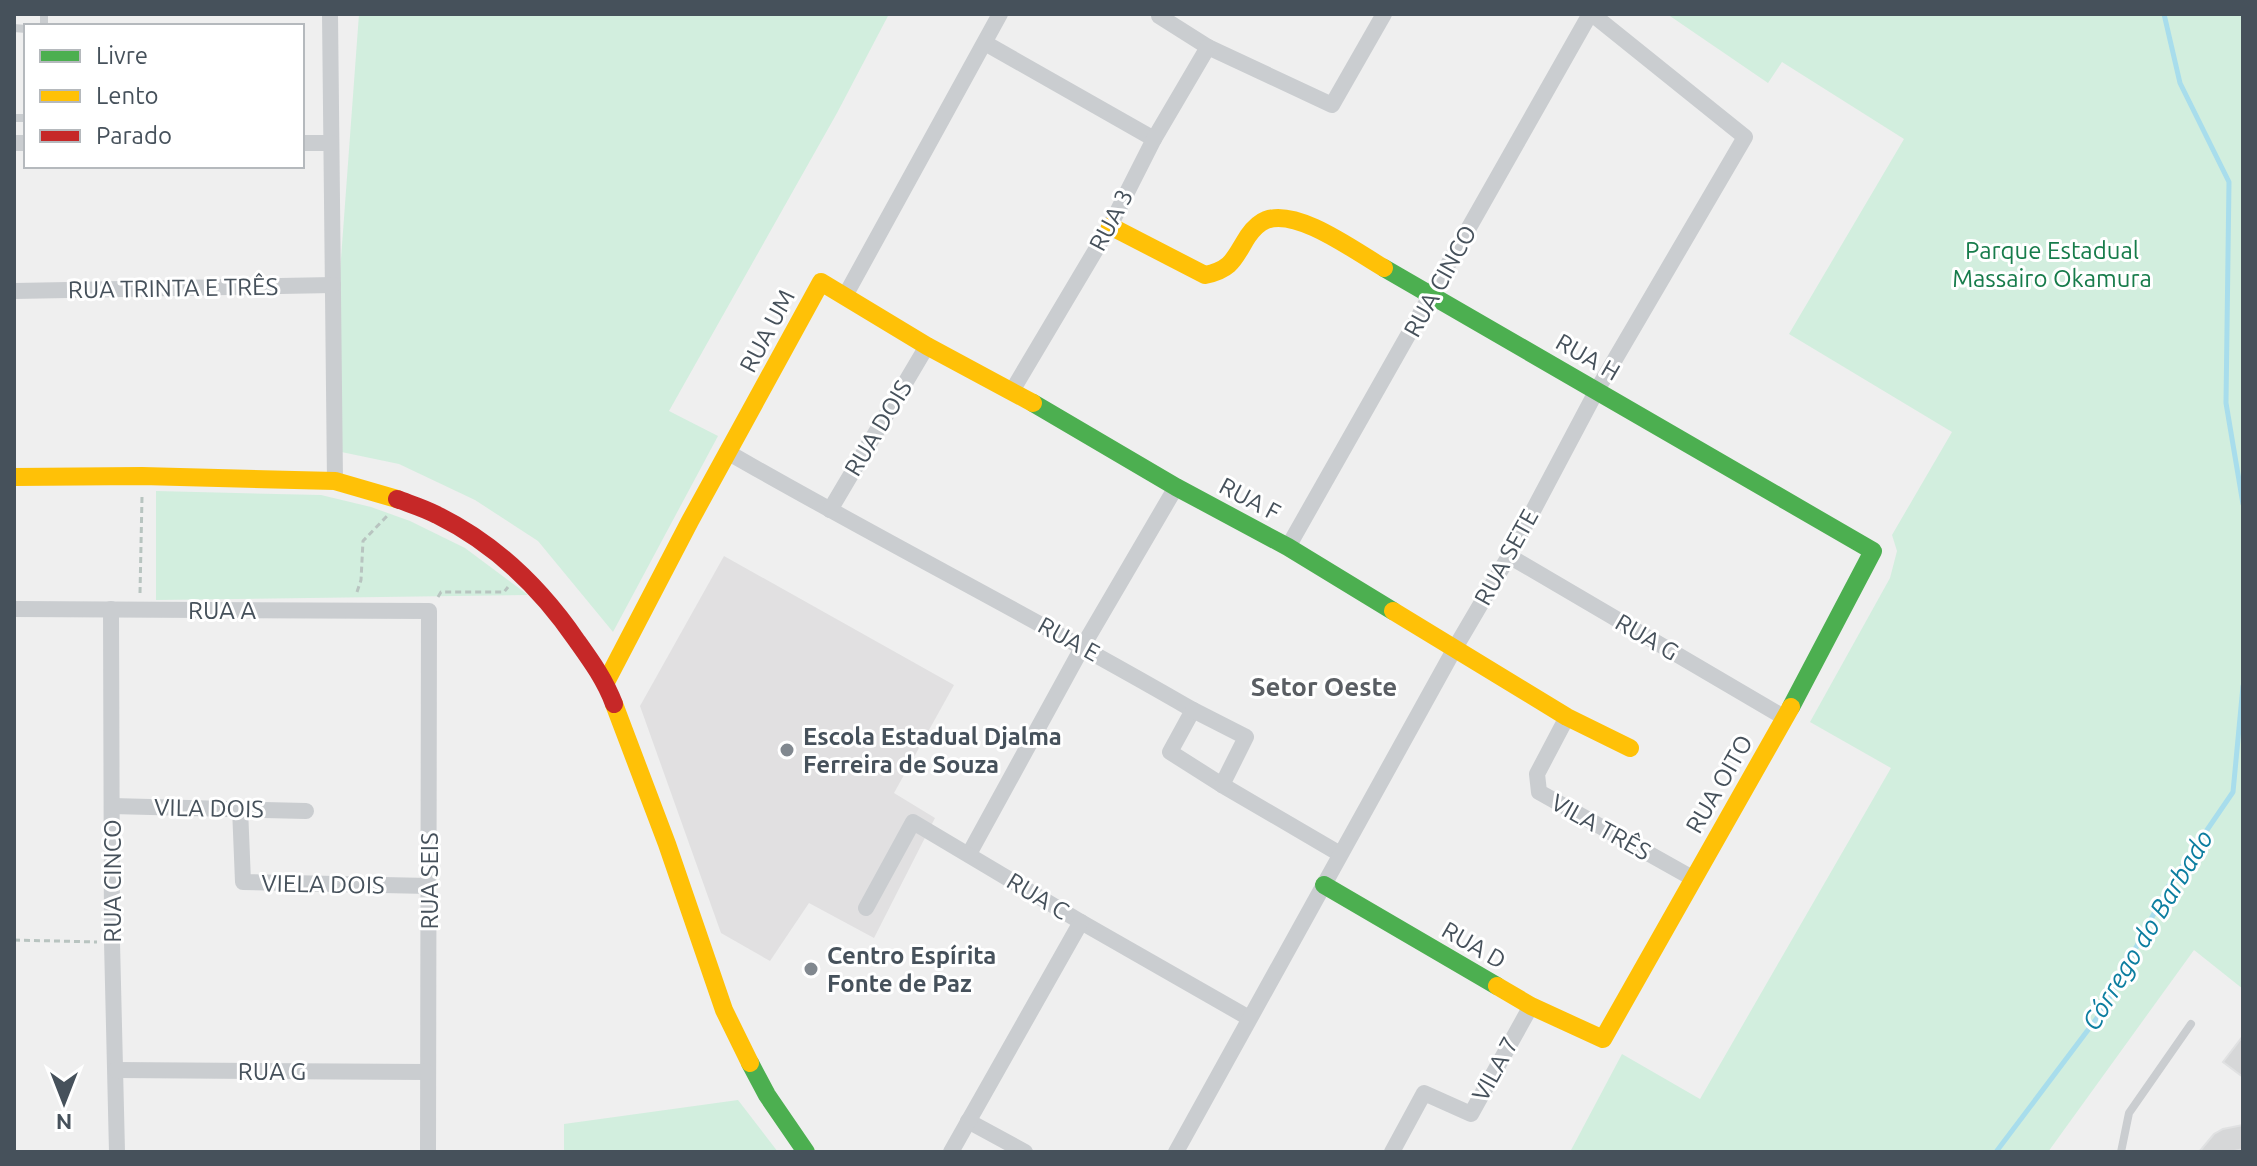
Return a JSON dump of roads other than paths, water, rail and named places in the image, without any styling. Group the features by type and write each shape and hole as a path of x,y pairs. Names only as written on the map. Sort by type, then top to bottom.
{"street":[{"path":"330,14 335,481"},
{"path":"845,296 1000,14"},
{"path":"1161,14 1159,16 1208,47 1332,105 1384,14"},
{"name":"RUA CINCO","path":"1288,547 1591,14"},
{"name":"RUA SETE","path":"1176,1152 1509,556 1597,390 1745,137 1591,14"},
{"path":"985,43 1154,139"},
{"name":"RUA 3","path":"1012,391 1110,226 1154,139 1208,47"},
{"path":"304,143 331,143"},
{"name":"RUA H","path":"1110,226 1197,273 1211,275 1226,269 1254,229 1273,217 1292,218 1311,226 1873,551"},
{"name":"RUA UM","path":"606,682 821,282 845,296"},
{"name":"RUA TRINTA E TRÊS","path":"14,291 333,285"},
{"name":"RUA F","path":"845,296 927,346 1288,547 1567,717 1630,748"},
{"name":"RUA DOIS","path":"830,510 927,346"},
{"name":"RUA E","path":"729,453 1083,646 1193,710"},
{"path":"14,477 142,476 335,481 384,494 436,514 484,543 530,581 606,682 667,844 724,1010 767,1095 806,1152"},
{"path":"969,854 1083,646 1176,487"},
{"name":"RUA OITO","path":"1603,1039 1785,718 1873,551"},
{"name":"RUA G","path":"1509,556 1785,718"},
{"name":"RUA A","path":"14,609 429,611"},
{"name":"RUA CINCO","path":"111,609 112,942 117,1152"},
{"name":"RUA SEIS","path":"428,1152 429,611"},
{"path":"1222,785 1246,737 1193,710 1170,752 1222,785 1340,854"},
{"name":"VILA TRÊS","path":"1567,717 1537,774 1539,792 1694,879"},
{"name":"VILA DOIS","path":"112,806 306,811"},
{"name":"VIELA DOIS","path":"240,808 243,882 429,886"},
{"name":"RUA C","path":"866,908 913,822 1249,1018"},
{"name":"RUA D","path":"1324,885 1531,1006 1603,1039"},
{"path":"951,1152 1081,922"},
{"name":"VILA 7","path":"1392,1152 1424,1093 1471,1114 1531,1006"},
{"name":"RUA G","path":"116,1070 427,1072"},
{"path":"968,1121 1025,1152"}],"lane":[{"path":"2121,1152 2129,1113 2191,1024"}],"waterway":[{"name":"Córrego do Barbado","path":"2164,14 2180,83 2229,182 2226,403 2243,504"},
{"name":"Córrego do Barbado","path":"1996,1152 2103,1010 2168,887 2233,792 2243,686"}],"place":[{"name":"Escola Estadual Djalma Ferreira de Souza","path":"787,750"},
{"name":"Centro Espírita Fonte de Paz","path":"811,969"}],"district":[{"name":"Setor Oeste","path":"1324,686"}],"park label":[{"name":"Parque Estadual Massairo Okamura","path":"2052,264"}]}
